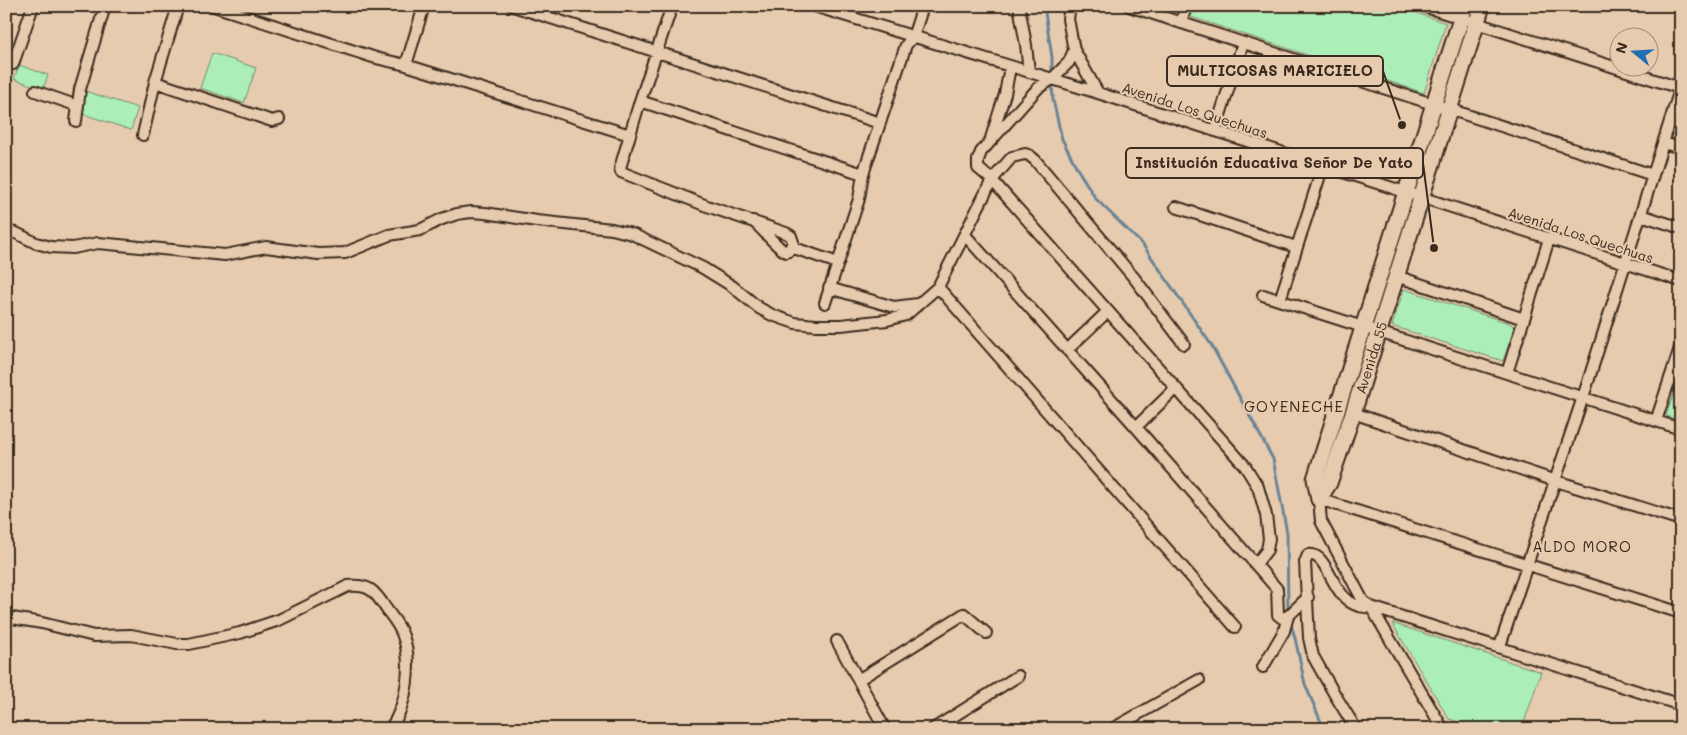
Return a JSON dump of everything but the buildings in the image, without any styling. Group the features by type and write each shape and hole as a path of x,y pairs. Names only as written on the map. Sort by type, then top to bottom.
{"street":[{"path":"6,62 13,64 33,6"},
{"path":"76,121 80,89 105,6"},
{"path":"143,135 155,82 178,6"},
{"path":"214,6 376,58 406,65 630,135"},
{"path":"406,65 424,6"},
{"path":"513,6 880,122"},
{"path":"672,6 620,168 623,174 707,206 753,221 786,233 792,239 791,247 786,252 780,249 753,221"},
{"name":"Avenida Los Quechuas","path":"814,6 1215,130 1681,281"},
{"path":"825,302 859,199 863,174 880,122 906,45 913,37 923,6"},
{"path":"1019,6 1029,72"},
{"path":"1070,6 1068,19 1074,50 1098,93"},
{"path":"1129,6 1653,175"},
{"path":"1181,23 1186,6"},
{"path":"1423,6 1463,12 1476,23 1680,87 1583,398 1500,646"},
{"name":"Avenida 55","path":"1319,499 1329,483 1353,413 1482,6"},
{"name":"Avenida 55","path":"1319,499 1315,479 1463,12"},
{"path":"1215,130 1242,43"},
{"path":"1074,50 1069,62 1052,79 1038,88 981,152 978,168 992,180 1245,466 1258,487 1266,515 1269,539 1267,550 1256,564"},
{"path":"990,143 1005,94 1010,67"},
{"path":"155,82 272,121 279,119"},
{"path":"35,91 78,106"},
{"path":"640,101 863,174"},
{"path":"1663,143 1681,148"},
{"path":"6,231 51,247 73,248 98,243 224,255 266,247 318,254 345,253 389,235 420,230 457,214 485,212 536,222 612,229 632,234 704,268 772,315 795,323 816,325 841,324 887,320 906,315 938,287 992,180 1012,157 1019,154 1029,155 1136,279 1184,344"},
{"path":"1280,300 1323,166"},
{"path":"1176,207 1296,247"},
{"path":"1641,215 1681,228"},
{"path":"965,235 1277,589 1278,615 1282,618 1288,616 1308,597"},
{"path":"1506,373 1550,239"},
{"path":"791,247 838,263"},
{"path":"1396,276 1524,319"},
{"path":"938,287 1235,627"},
{"path":"829,288 894,308 919,304"},
{"path":"1263,295 1681,429"},
{"path":"1067,350 1107,312"},
{"path":"1656,421 1680,351"},
{"path":"1136,427 1176,389"},
{"path":"1353,413 1681,520"},
{"path":"1445,728 1371,607 1364,601 1321,521 1319,499 1681,613"},
{"path":"1356,729 1334,695 1313,656 1309,638 1308,597 1304,562 1308,555 1313,554 1320,558 1334,584 1347,601 1362,608 1371,607 1500,646 1681,705"},
{"path":"6,617 42,623 94,636 131,635 177,644 189,644 240,633 280,620 348,586 360,585 368,587 374,592 399,627 406,646 407,684 400,712 390,729"},
{"path":"858,680 964,614 986,633"},
{"path":"1263,667 1284,631 1288,616"},
{"path":"837,641 885,729"},
{"path":"932,729 1018,676"},
{"path":"1112,729 1199,680"}],"green space":[{"path":"1194,6 1396,6 1446,23 1424,93 1191,17"},
{"path":"212,53 256,68 244,103 200,88"},
{"path":"19,65 48,75 43,89 14,79"},
{"path":"85,91 138,108 131,130 83,114"},
{"path":"1681,106 1681,141 1671,138"},
{"path":"1404,211 1410,213 1378,316 1372,314"},
{"path":"1404,289 1509,323 1515,327 1503,361 1392,326"},
{"path":"1681,371 1681,421 1666,416"},
{"path":"1392,623 1541,672 1522,729 1482,729 1449,719"}],"waterway":[{"path":"1044,6 1052,57 1052,75"},
{"path":"1052,81 1053,100 1062,139 1078,170 1096,199 1143,245 1212,346 1273,459 1287,533 1288,612"},
{"path":"1290,621 1305,684 1324,729"}],"place":[{"name":"MULTICOSAS MARICIELO","path":"1402,125"},
{"name":"Institución Educativa Señor De Yato","path":"1434,248"}],"district":[{"name":"GOYENECHE","path":"1294,406"},
{"name":"ALDO MORO","path":"1582,546"}]}
